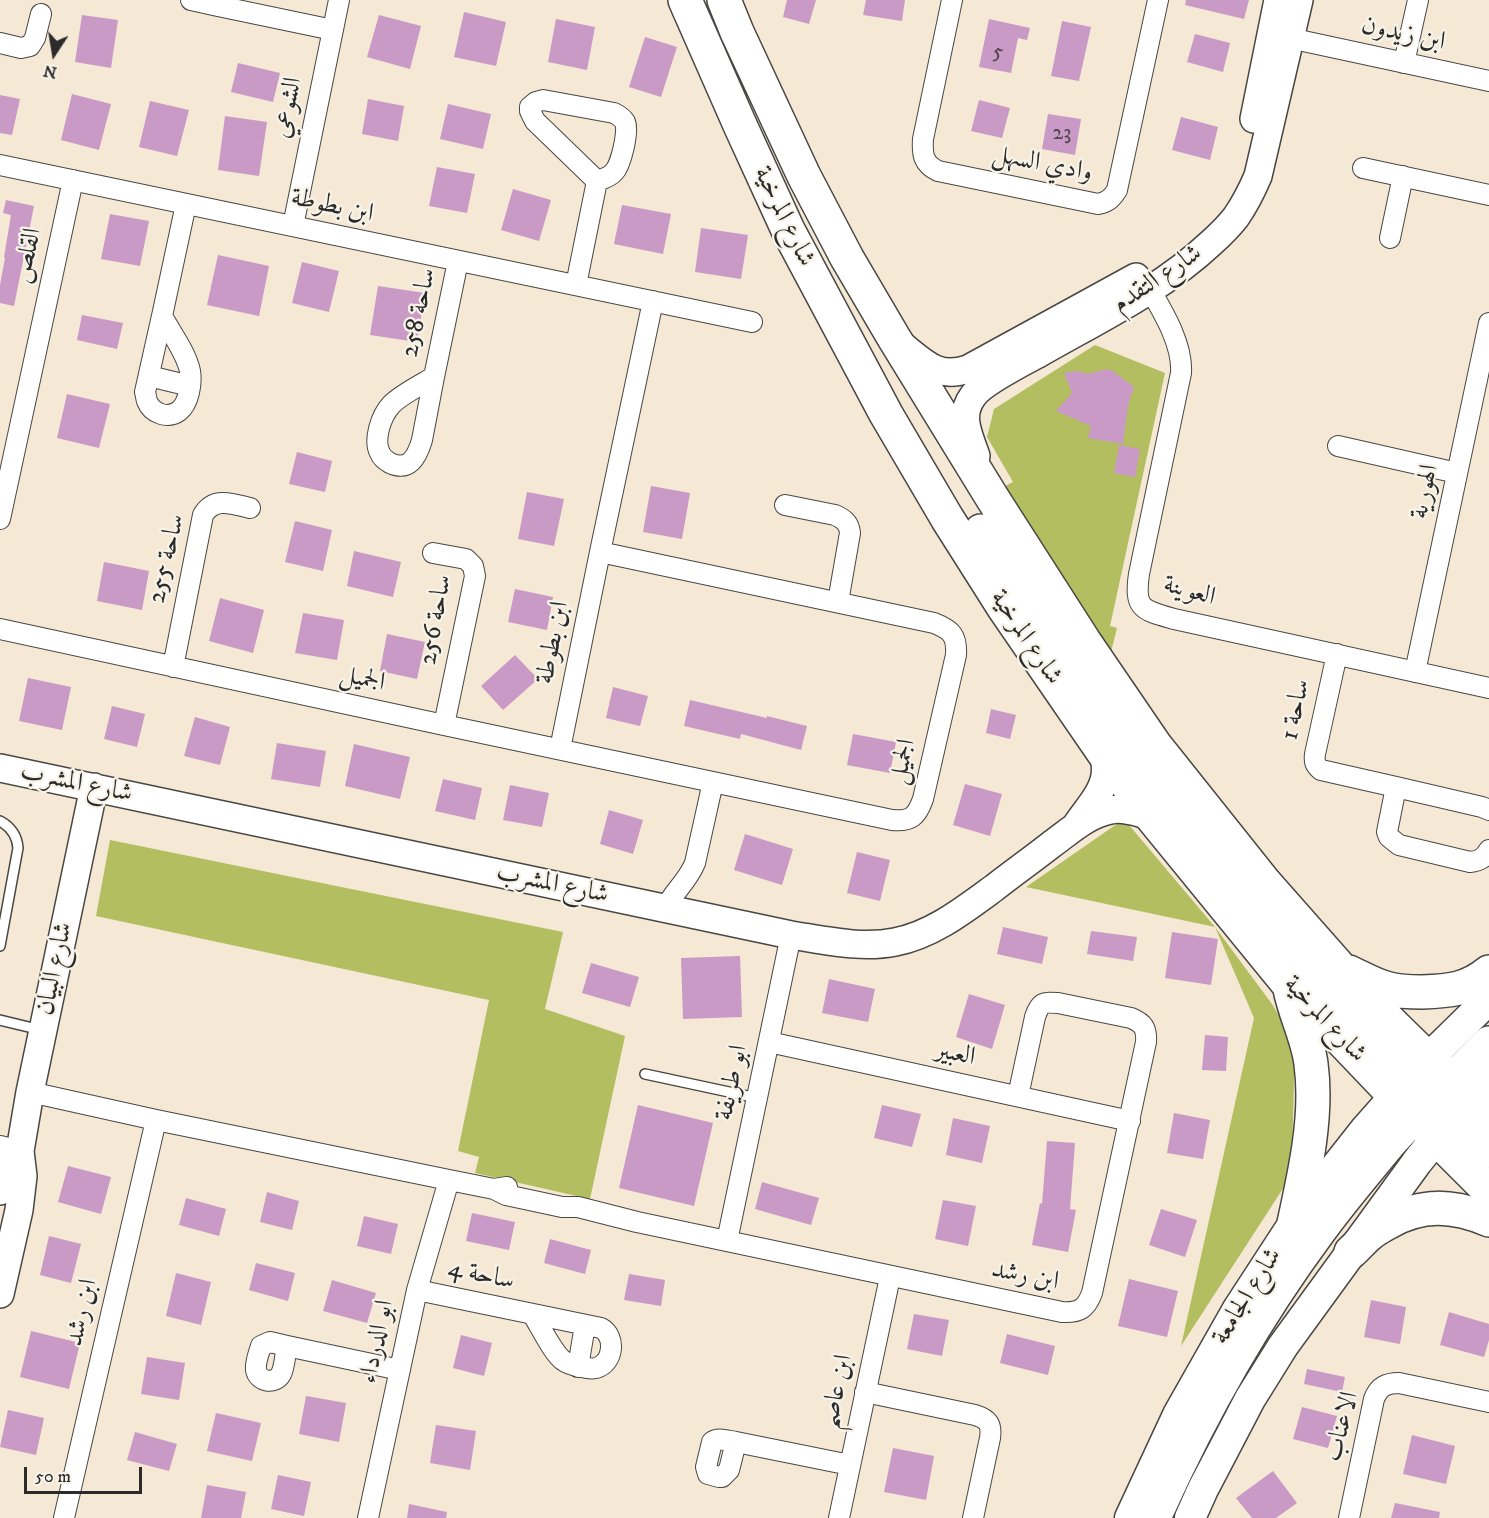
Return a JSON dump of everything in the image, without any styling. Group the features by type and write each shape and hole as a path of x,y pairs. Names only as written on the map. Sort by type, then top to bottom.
{"highway":[{"name":"شارع المرخية","path":"685,0 788,230 886,414 953,528 1004,608 1105,755 1150,816 1289,985 1441,1097"},
{"name":"شارع المرخية","path":"724,0 804,176 847,258 993,499 1084,641 1155,745 1265,883 1371,1003 1441,1097 1489,1191"},
{"path":"886,414 920,442 1125,743 1225,872 1314,977 1441,1097 1489,1151"},
{"path":"1340,967 1379,986 1412,992 1440,992 1462,988 1489,972"},
{"path":"1289,985 1306,1041 1311,1064 1312,1088 1312,1112 1306,1166 1294,1223"},
{"path":"1154,1518 1205,1413 1248,1337 1310,1243 1344,1197 1441,1097 1489,1043"},
{"path":"1351,1252 1372,1232 1396,1218 1417,1210 1431,1208 1460,1210 1489,1221"}],"main road":[{"path":"1190,1518 1250,1399 1283,1346 1393,1194 1489,999"},
{"name":"شارع الجامعة","path":"1130,1518 1178,1415 1238,1309 1294,1223 1365,1130 1441,1097"}],"street":[{"path":"191,0 216,3 333,30"},
{"name":"الشوعي","path":"293,226 339,0"},
{"name":"وادي السهل","path":"952,0 922,139 922,152 930,167 938,171 1098,204 1113,197 1117,190 1158,0"},
{"name":"شارع التقدم","path":"993,499 965,425 969,403 973,396 979,389 1146,282 1197,256 1236,218 1247,200 1265,153 1281,36 1278,0"},
{"name":"شارع التقدم","path":"1281,36 1299,0"},
{"path":"1404,63 1418,0"},
{"path":"0,43 21,48 30,46 35,38 41,14"},
{"name":"ابن زيدون","path":"1281,36 1489,81"},
{"path":"543,100 551,101 621,116 627,129 620,163 612,174 597,181 535,121 530,111 532,104 543,100"},
{"name":"ابن بطوطة","path":"0,165 752,322"},
{"path":"1363,168 1489,195"},
{"path":"1390,238 1403,176"},
{"name":"القلص","path":"0,519 73,180"},
{"path":"576,285 597,181"},
{"path":"162,316 187,359 190,386 186,402 180,410 162,415 154,411 147,402 146,392 149,376 186,204"},
{"name":"ساحة 258","path":"434,377 458,261"},
{"name":"شارع التقدم","path":"894,338 935,369 944,372 958,372 968,369 1093,300 1146,282"},
{"name":"العوينة","path":"1146,282 1177,344 1182,362 1139,574 1137,597 1140,604 1153,613 1167,617 1489,688"},
{"name":"ابن بطوطة","path":"560,749 653,301"},
{"name":"الهورية","path":"1415,672 1489,324"},
{"path":"149,376 190,386"},
{"path":"1338,446 1457,473"},
{"name":"ساحة 255","path":"173,667 203,514 210,506 222,502 250,508"},
{"path":"785,505 835,515 850,526 838,602"},
{"name":"الجميل","path":"0,629 892,820 904,821 919,810 956,655 957,644 953,634 946,628 934,623 600,552"},
{"name":"ساحة 256","path":"433,553 466,560 473,566 475,576 444,725"},
{"name":"ساحة 1","path":"1337,654 1315,754 1316,766 1321,770 1489,810"},
{"name":"شارع المشرب","path":"1075,827 1098,795 1103,783 1106,773 1105,755"},
{"name":"شارع المشرب","path":"0,768 665,909 791,935 852,944 895,942 916,936 937,926 962,911 1075,827 1098,813 1113,809 1130,810 1150,816"},
{"path":"665,909 691,873 695,863 713,782"},
{"name":"شارع البيان","path":"0,1191 12,1162 10,1149 30,1092 94,787"},
{"path":"1396,787 1387,832 1393,841 1409,848 1470,862 1479,861 1486,856 1489,850"},
{"name":"ابو طريفة","path":"727,1241 791,935"},
{"name":"ابن رشد","path":"30,1092 449,1180 494,1189 507,1187 564,1199 578,1207 637,1222 890,1277 1062,1312 1074,1312 1082,1309 1088,1303 1092,1293 1130,1121 1147,1034 1144,1027 1140,1021 1131,1018 1048,1002 1041,1004 1035,1017 1018,1096"},
{"name":"العبير","path":"769,1042 1130,1121"},
{"name":"ابن رشد","path":"64,1518 156,1120"},
{"name":"شارع البيان","path":"0,1294 23,1176 10,1149"},
{"name":"ابو الدرداء","path":"368,1518 417,1290 449,1180"},
{"name":"ابن عاصم","path":"839,1518 890,1277"},
{"name":"ساحة 4","path":"417,1290 601,1328 607,1331 612,1340 608,1359 602,1365 594,1368 566,1363 561,1360 533,1314"},
{"path":"578,1366 585,1325"},
{"path":"287,1346 400,1370"},
{"name":"الاعناب","path":"1349,1518 1374,1399 1381,1388 1390,1383 1399,1383 1489,1402"},
{"path":"865,1392 975,1415 985,1418 990,1423 990,1438 973,1518"},
{"path":"736,1442 850,1465"}],"lane":[{"path":"0,821 14,832 18,848 0,946"},
{"path":"0,1020 43,1030"},
{"path":"645,1074 757,1098"}],"green space":[{"path":"1095,345 1165,373 1110,626 1117,628 1110,656 1003,487 1013,482 987,437 994,409"},
{"path":"1124,819 1215,927 1026,887"},
{"path":"110,840 563,932 545,1009 625,1036 590,1199 475,1173 479,1157 458,1151 489,1000 96,916"},
{"path":"1215,927 1272,1004 1295,1042 1292,1157 1284,1187 1181,1346 1254,1018"}],"building":[{"path":"787,0 816,0 809,24 783,17"},
{"path":"866,0 905,0 902,21 863,15"},
{"path":"1186,0 1249,0 1244,19 1185,5"},
{"path":"464,12 506,22 496,66 454,57"},
{"path":"82,15 118,20 111,68 75,62"},
{"path":"379,15 421,26 410,69 367,57"},
{"path":"556,19 595,27 587,70 548,62"},
{"path":"989,19 1030,28 1027,40 1018,38 1011,73 979,67"},
{"path":"1062,21 1091,27 1079,81 1051,76"},
{"path":"1195,34 1230,43 1223,72 1187,62"},
{"path":"645,37 677,47 661,97 629,87"},
{"path":"238,63 280,73 273,102 231,92"},
{"path":"72,94 111,104 99,150 61,140"},
{"path":"0,95 20,99 12,135 0,133"},
{"path":"368,99 404,106 398,141 362,134"},
{"path":"979,100 1010,108 1002,138 971,131"},
{"path":"150,101 189,110 177,156 139,147"},
{"path":"448,104 491,114 483,149 440,139"},
{"path":"1048,114 1081,119 1075,155 1042,149"},
{"path":"225,116 267,122 259,176 218,170"},
{"path":"1181,117 1218,127 1210,160 1172,150"},
{"path":"437,167 475,174 467,213 429,206"},
{"path":"513,189 551,200 539,241 501,230"},
{"path":"6,200 34,206 14,306 0,303 0,285 11,215 3,213"},
{"path":"622,205 671,214 663,254 614,244"},
{"path":"110,214 149,221 140,266 101,259"},
{"path":"701,228 748,235 741,279 695,272"},
{"path":"218,255 269,266 259,316 207,305"},
{"path":"302,262 339,271 329,312 292,303"},
{"path":"378,286 425,293 417,342 370,335"},
{"path":"82,315 123,323 117,349 77,340"},
{"path":"1107,369 1134,387 1128,405 1123,444 1088,438 1091,426 1056,411 1072,393 1064,373 1078,371 1087,374"},
{"path":"67,394 110,404 99,448 57,438"},
{"path":"1119,445 1140,449 1135,477 1114,473"},
{"path":"297,452 332,461 325,492 289,484"},
{"path":"651,486 690,493 682,539 643,532"},
{"path":"527,492 564,499 554,546 518,539"},
{"path":"295,521 332,530 323,571 285,562"},
{"path":"354,551 401,562 393,597 347,586"},
{"path":"104,562 149,571 142,610 97,601"},
{"path":"515,589 553,597 547,630 508,622"},
{"path":"220,598 264,610 253,653 209,641"},
{"path":"303,613 344,620 337,660 295,653"},
{"path":"387,634 425,642 417,679 380,671"},
{"path":"515,655 538,679 503,710 481,686"},
{"path":"28,678 71,687 62,730 19,721"},
{"path":"613,687 648,696 640,726 606,718"},
{"path":"690,700 807,726 801,750 741,734 740,739 684,726"},
{"path":"112,706 145,714 137,747 104,739"},
{"path":"991,709 1016,715 1010,739 986,733"},
{"path":"195,717 230,727 220,765 184,756"},
{"path":"853,734 896,742 890,773 847,765"},
{"path":"277,743 326,751 320,787 271,779"},
{"path":"354,744 410,757 400,799 345,786"},
{"path":"443,779 482,788 475,820 435,811"},
{"path":"965,784 1002,794 990,836 953,825"},
{"path":"510,785 549,793 542,827 503,820"},
{"path":"609,810 643,820 633,854 600,844"},
{"path":"745,834 793,849 782,885 734,870"},
{"path":"857,852 890,860 880,901 847,893"},
{"path":"1003,927 1048,937 1042,964 997,954"},
{"path":"1091,931 1137,937 1133,961 1087,954"},
{"path":"1172,932 1218,939 1211,985 1165,978"},
{"path":"740,956 742,1017 683,1019 681,958"},
{"path":"591,963 639,977 630,1007 582,993"},
{"path":"829,979 875,989 868,1022 822,1013"},
{"path":"969,994 1005,1005 992,1049 956,1037"},
{"path":"1205,1035 1228,1037 1226,1071 1202,1070"},
{"path":"638,1105 713,1123 694,1206 619,1188"},
{"path":"882,1105 921,1114 912,1147 874,1138"},
{"path":"1174,1113 1210,1120 1203,1159 1167,1153"},
{"path":"953,1118 990,1126 982,1163 946,1155"},
{"path":"1047,1141 1075,1143 1070,1209 1076,1210 1068,1252 1032,1245 1040,1203 1042,1204"},
{"path":"68,1166 111,1177 101,1214 58,1202"},
{"path":"762,1182 819,1198 811,1225 755,1209"},
{"path":"267,1192 299,1201 292,1230 260,1222"},
{"path":"186,1198 226,1209 219,1236 179,1225"},
{"path":"943,1200 976,1206 968,1246 935,1239"},
{"path":"1161,1209 1197,1220 1185,1257 1149,1245"},
{"path":"472,1213 515,1222 509,1250 466,1241"},
{"path":"364,1216 398,1224 391,1254 357,1246"},
{"path":"49,1236 81,1244 71,1283 40,1275"},
{"path":"550,1239 591,1250 585,1274 544,1263"},
{"path":"256,1263 295,1273 288,1301 249,1290"},
{"path":"176,1273 211,1282 201,1325 166,1316"},
{"path":"629,1274 665,1280 661,1306 624,1300"},
{"path":"1129,1279 1178,1291 1167,1337 1118,1326"},
{"path":"332,1280 376,1293 367,1323 323,1311"},
{"path":"1371,1300 1406,1307 1400,1344 1364,1337"},
{"path":"1449,1312 1489,1324 1489,1340 1484,1357 1440,1345"},
{"path":"914,1314 949,1320 942,1356 907,1349"},
{"path":"31,1331 80,1343 69,1389 20,1377"},
{"path":"1007,1334 1055,1346 1048,1375 1000,1363"},
{"path":"461,1335 492,1343 484,1376 453,1368"},
{"path":"147,1357 185,1363 179,1400 141,1394"},
{"path":"1307,1369 1345,1377 1342,1392 1304,1384"},
{"path":"306,1396 346,1403 339,1442 299,1434"},
{"path":"1302,1407 1337,1416 1328,1448 1293,1439"},
{"path":"8,1410 44,1418 36,1455 0,1447"},
{"path":"216,1413 261,1423 252,1461 207,1451"},
{"path":"436,1425 476,1431 470,1470 430,1463"},
{"path":"135,1432 177,1444 169,1471 127,1460"},
{"path":"1412,1435 1455,1446 1446,1484 1403,1474"},
{"path":"893,1448 934,1456 926,1500 884,1492"},
{"path":"1273,1471 1297,1503 1276,1518 1252,1518 1236,1498"},
{"path":"278,1475 311,1482 304,1516 271,1509"},
{"path":"207,1485 246,1492 241,1518 201,1518"},
{"path":"1395,1503 1440,1512 1439,1518 1391,1518"},
{"path":"409,1504 447,1512 446,1518 407,1518"}]}
